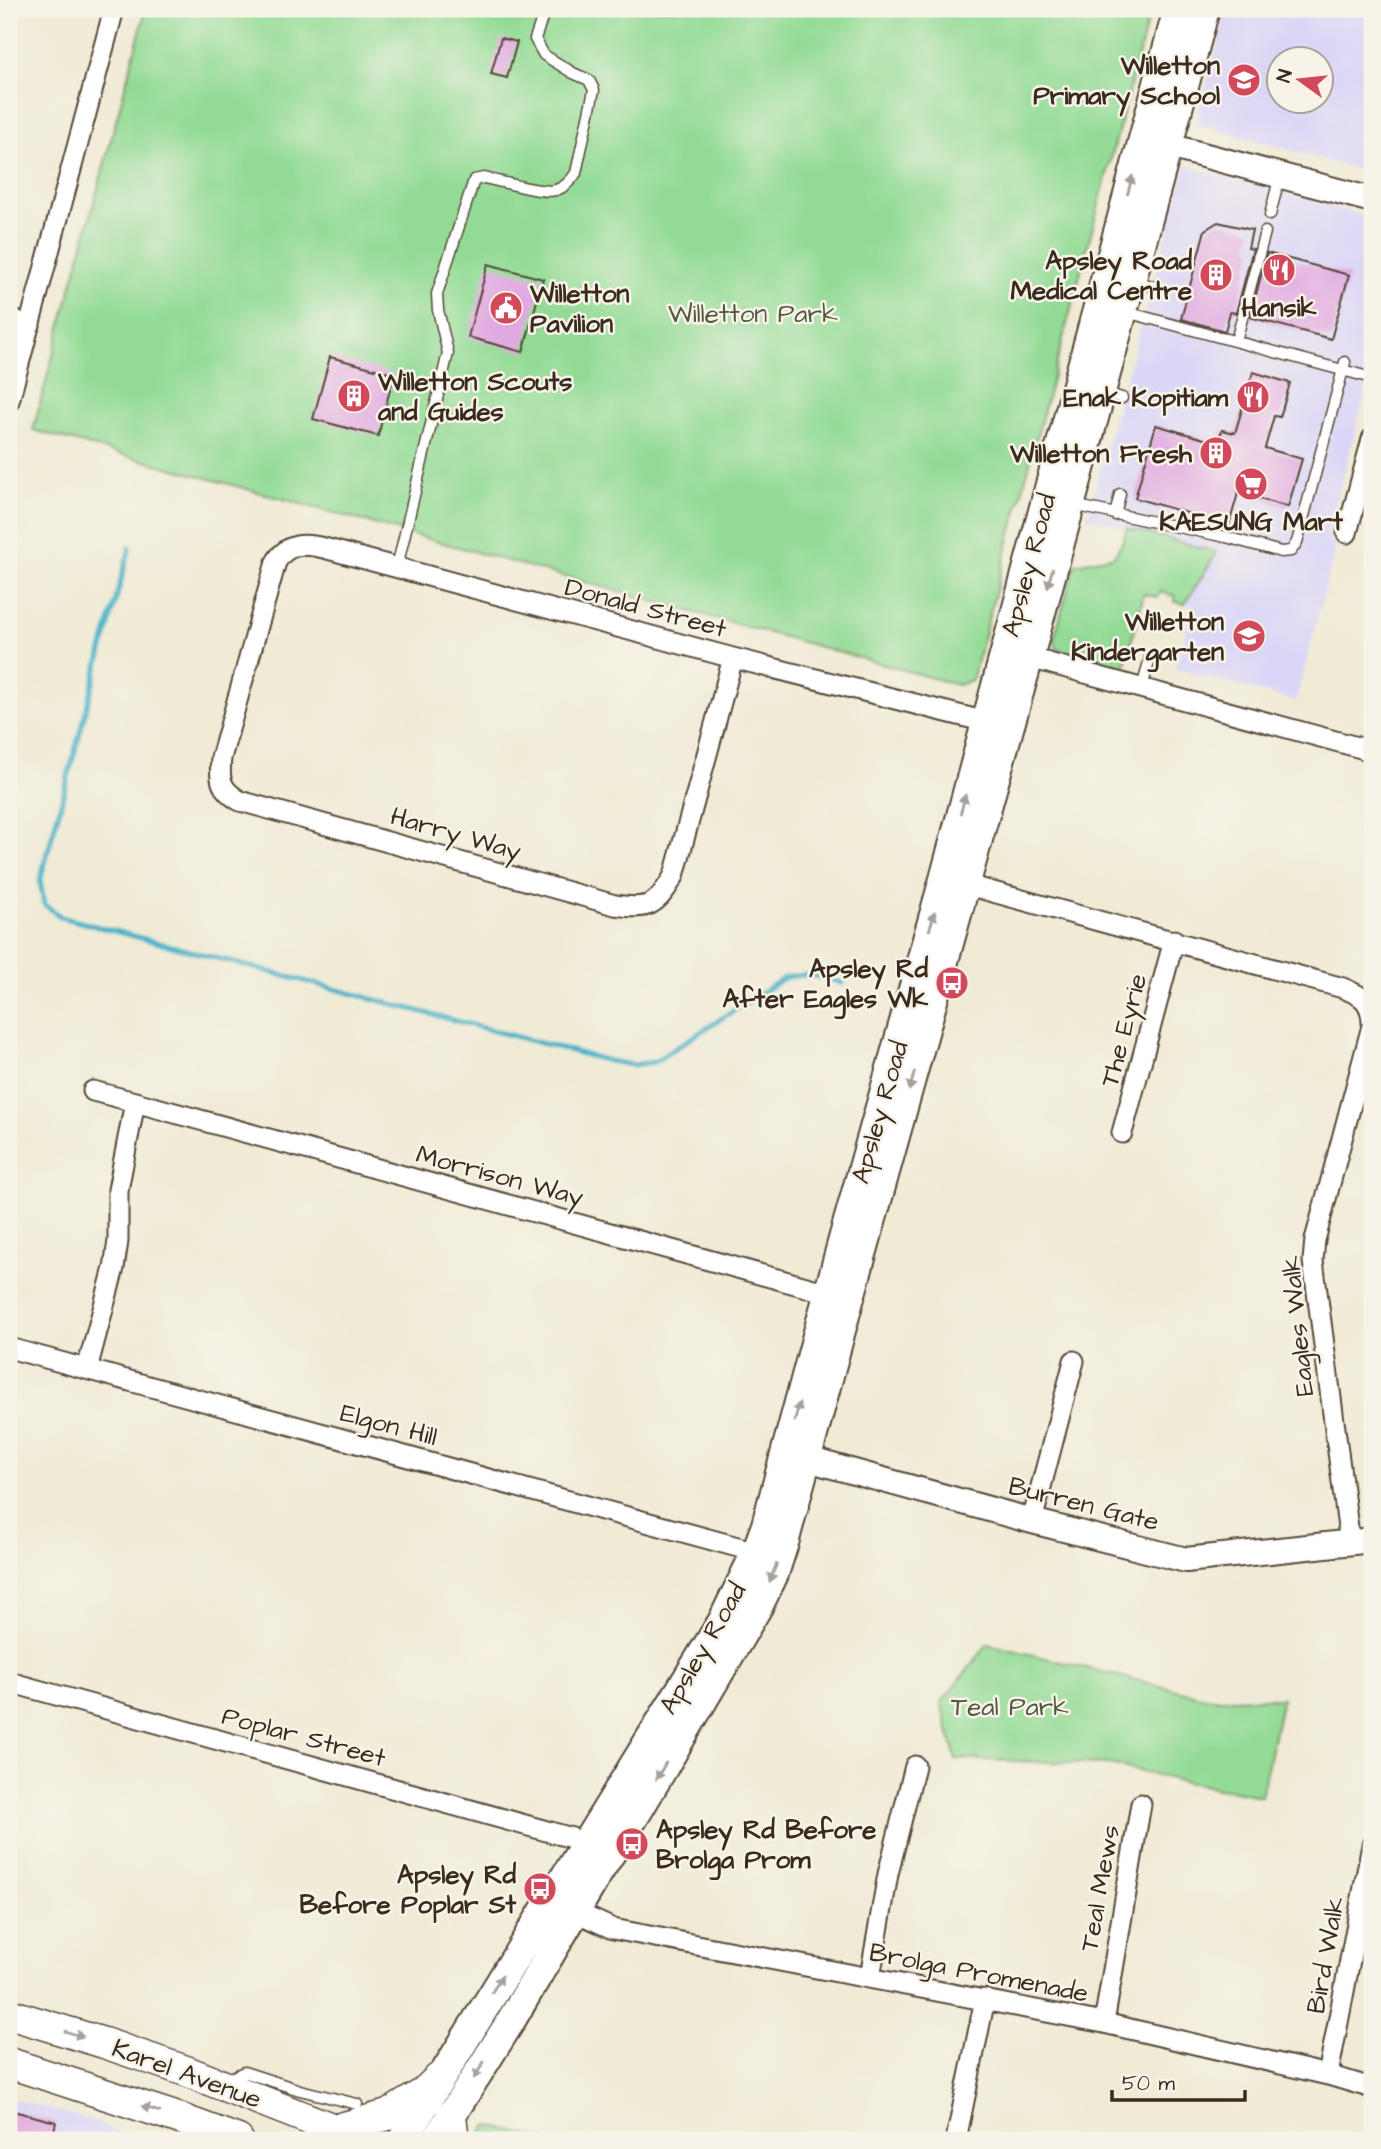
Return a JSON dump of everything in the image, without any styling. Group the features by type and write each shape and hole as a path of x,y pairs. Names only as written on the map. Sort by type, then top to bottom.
{"main road":[{"name":"Apsley Road","path":"1017,654 1111,395 1122,311 1143,283 1155,142 1178,9"},
{"name":"Apsley Road","path":"447,2132 759,1605 774,1574 785,1543 797,1456 1155,142 1205,9"},
{"name":"Apsley Road","path":"402,2140 722,1622 756,1552 797,1456"},
{"name":"Karel Avenue","path":"9,2014 104,2043 349,2135"},
{"name":"Karel Avenue","path":"9,2063 238,2140"},
{"path":"349,2135 422,2094 439,2078"}],"street":[{"path":"9,401 114,9"},
{"path":"1155,142 1372,200"},
{"path":"9,319 30,325"},
{"path":"1347,533 1372,439"},
{"name":"Donald Street","path":"276,562 288,548 309,544 733,658 997,725"},
{"name":"Harry Way","path":"276,562 221,758 219,771 224,789 240,801 615,905 640,908 661,897 674,876 733,658"},
{"path":"1017,654 1372,751"},
{"name":"Eagles Walk","path":"955,882 1343,988 1360,995 1372,1008 1372,1024 1315,1240 1313,1261 1361,1542"},
{"name":"The Eyrie","path":"1122,1133 1174,940"},
{"name":"Morrison Way","path":"93,1091 840,1296"},
{"path":"88,1369 114,1268 118,1241 118,1190 135,1102"},
{"name":"Elgon Hill","path":"9,1348 756,1552"},
{"path":"1032,1521 1074,1361"},
{"name":"Burren Gate","path":"797,1456 1186,1560 1361,1542"},
{"name":"Poplar Street","path":"9,1682 584,1843"},
{"path":"870,1977 888,1874 915,1766"},
{"name":"Teal Mews","path":"1104,2023 1140,1804"},
{"name":"Bird Walk","path":"1328,2075 1372,1845"},
{"name":"Brolga Promenade","path":"576,1912 613,1929 1104,2023 1328,2075 1372,2088"},
{"path":"956,2140 985,1999"}],"lane":[{"path":"397,567 448,353 437,294 474,180 484,178 546,192 570,183 576,173 594,90 589,80 544,55 536,39 545,9"},
{"path":"1269,215 1280,175"},
{"path":"1236,341 1265,232"},
{"path":"1122,311 1213,338 1344,366 1372,378"},
{"path":"1070,505 1226,537 1281,552 1291,551 1297,542 1344,366"},
{"path":"1115,515 1120,494"},
{"path":"1142,688 1150,658"},
{"path":"229,2088 233,2077 244,2072 357,2104"}],"shaded area":[{"name":"Willetton Primary School","path":"1227,9 1372,9 1372,173 1196,124"},
{"path":"1186,165 1372,218 1372,367 1328,535 1336,546 1296,701 1175,669 1193,607 1185,604 1217,552 1087,517"},
{"path":"9,2098 91,2120 136,2140 9,2140"}],"green space":[{"name":"Willetton Park","path":"146,9 1144,9 1149,16 972,680 958,685 33,430"},
{"path":"1127,528 1217,552 1185,604 1174,601 1175,596 1160,592 1158,597 1144,594 1124,668 1064,652 1056,647 1054,639 1075,564 1114,556"},
{"name":"Teal Park","path":"988,1644 1205,1697 1282,1698 1261,1796 1110,1764 956,1759 941,1703"},
{"path":"487,2125 547,2140 477,2140"}],"building":[{"path":"501,38 517,42 507,78 491,74"},
{"name":"Apsley Road Medical Centre","path":"1218,222 1252,230 1248,248 1253,249 1236,313 1230,312 1225,331 1181,319 1205,230"},
{"path":"1267,253 1349,275 1331,339 1250,317"},
{"name":"Willetton Pavilion","path":"488,264 543,279 523,352 468,337"},
{"name":"Willetton Scouts and Guides","path":"330,357 394,374 378,436 313,419"},
{"name":"Willetton Fresh","path":"1253,372 1290,383 1280,417 1274,416 1265,448 1302,459 1288,507 1238,493 1229,525 1135,498 1156,425 1218,443 1222,430 1235,433"},
{"path":"9,2110 56,2122 52,2140 9,2140"}],"waterway":[{"path":"130,547 40,881 44,904 61,917 632,1065 654,1062 784,978 806,975 842,983"}],"place":[{"name":"Willetton Primary School","path":"1244,80"},
{"name":"Hansik","path":"1279,270"},
{"name":"Apsley Road Medical Centre","path":"1216,275"},
{"name":"Willetton Pavilion","path":"506,308"},
{"name":"Willetton Scouts and Guides","path":"354,396"},
{"name":"Enak Kopitiam","path":"1253,397"},
{"name":"Willetton Fresh","path":"1216,453"},
{"name":"KAESUNG Mart","path":"1251,484"},
{"name":"Willetton Kindergarten","path":"1249,636"},
{"name":"Apsley Rd After Eagles Wk","path":"952,983"},
{"name":"Apsley Rd Before Brolga Prom","path":"632,1844"},
{"name":"Apsley Rd Before Poplar St","path":"540,1889"}]}
